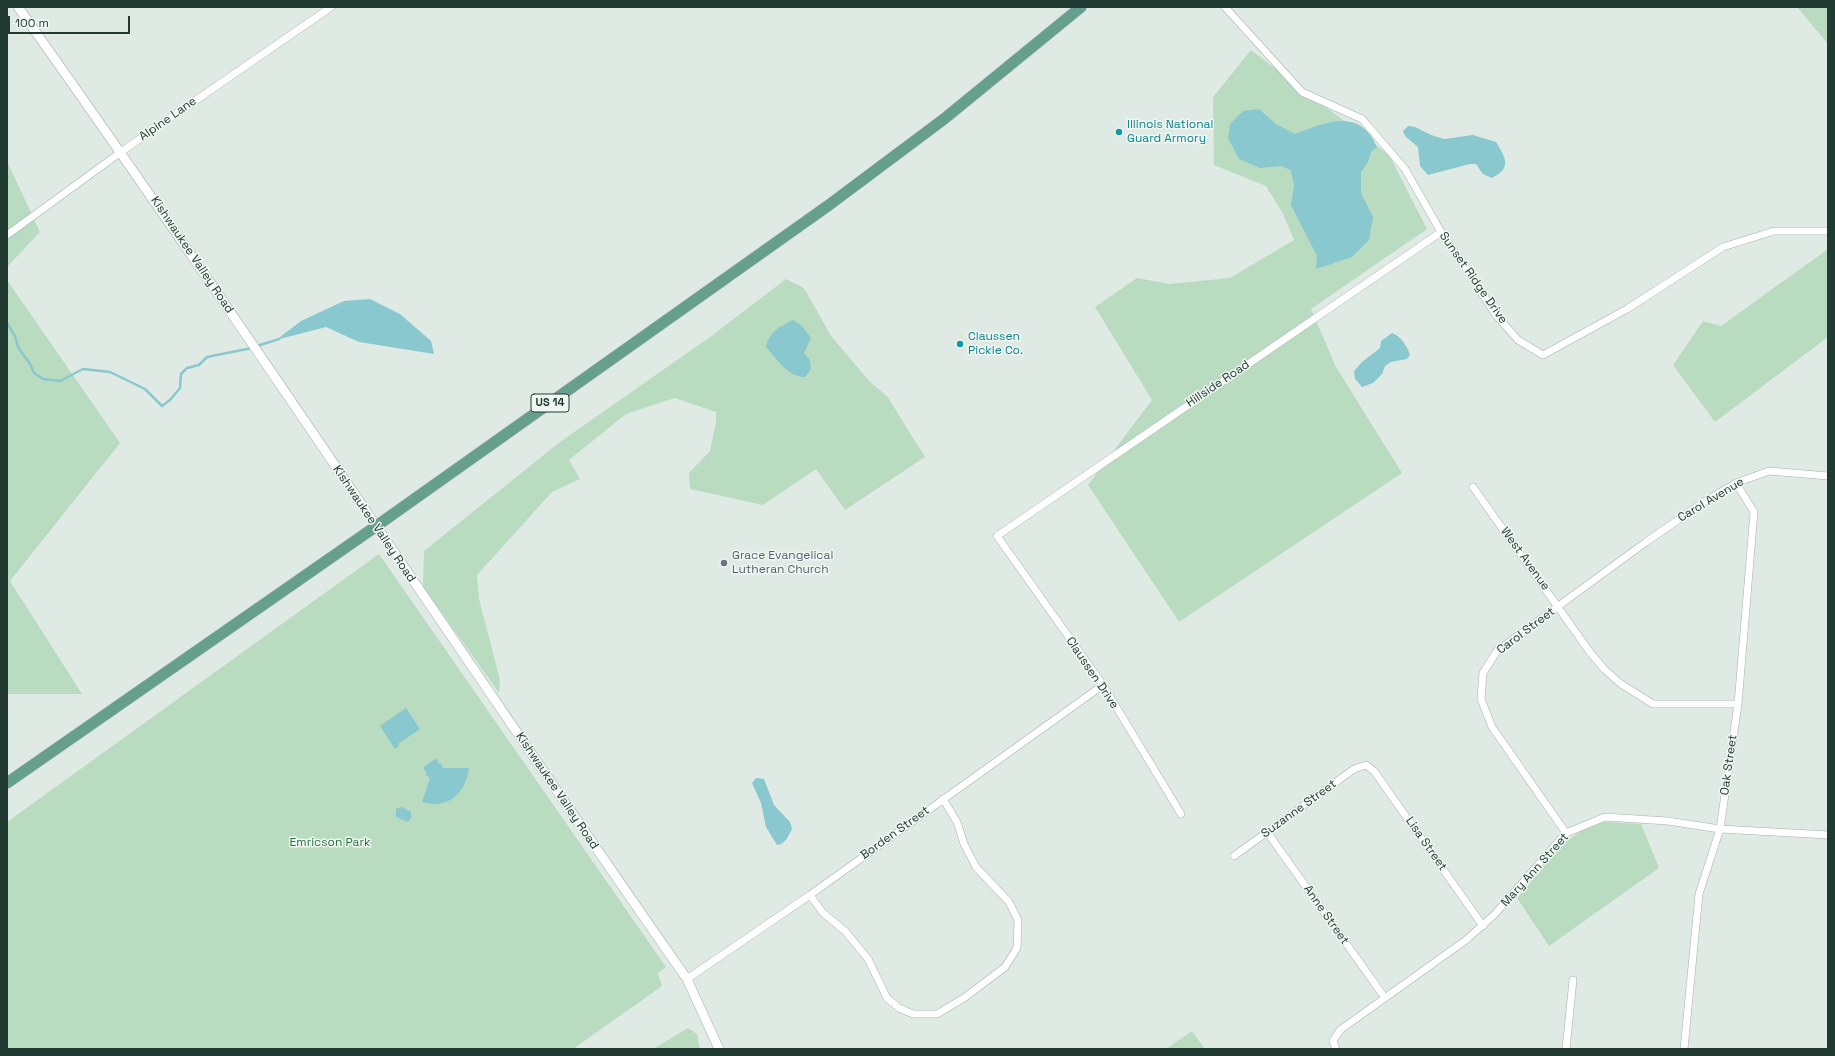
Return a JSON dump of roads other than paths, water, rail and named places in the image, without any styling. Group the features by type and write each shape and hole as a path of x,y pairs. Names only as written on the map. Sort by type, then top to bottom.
{"main road":[{"name":"US 14","path":"7,783 376,527 829,205 944,119 1081,7"}],"street":[{"name":"Kishwaukee Valley Road","path":"18,7 121,152 376,527 687,979 718,1048"},
{"name":"Alpine Lane","path":"7,235 121,152 331,7"},
{"name":"Sunset Ridge Drive","path":"1225,7 1302,92 1362,119 1404,169 1441,232 1496,315 1518,340 1543,355 1627,309 1723,247 1774,231 1828,231"},
{"name":"Hillside Road","path":"997,536 1441,232"},
{"name":"Carol Avenue","path":"1646,542 1736,482 1769,471 1828,476"},
{"name":"Oak Street","path":"1684,1049 1699,894 1720,829 1738,704 1754,512 1736,482"},
{"name":"West Avenue","path":"1474,487 1559,606 1589,651 1604,669 1621,684 1653,704 1738,704"},
{"name":"Claussen Drive","path":"997,536 1102,685 1181,814"},
{"name":"Carol Street","path":"1566,833 1492,727 1481,699 1483,673 1497,651 1646,542"},
{"name":"Borden Street","path":"687,979 810,895 1102,685"},
{"name":"Suzanne Street","path":"1234,856 1354,769 1366,765"},
{"name":"Lisa Street","path":"1366,765 1374,771 1484,926"},
{"path":"810,895 824,913 845,931 868,959 887,998 899,1008 914,1014 937,1014 964,998 1005,967 1017,948 1018,920 1009,902 976,867 964,844 957,822 943,799"},
{"name":"Mary Ann Street","path":"1336,1049 1333,1042 1340,1030 1484,926 1566,833 1605,817 1668,821 1720,829 1828,835"},
{"name":"Anne Street","path":"1266,832 1385,998"},
{"path":"1566,1049 1573,980"}],"water":[{"path":"1259,109 1276,124 1295,134 1318,125 1341,121 1352,122 1361,126 1370,134 1377,147 1371,152 1368,162 1361,172 1361,193 1373,217 1369,240 1352,257 1316,269 1317,256 1291,205 1294,186 1291,170 1281,166 1260,168 1239,159 1228,138 1230,124 1243,111"},
{"path":"1408,126 1415,127 1431,135 1444,139 1473,135 1496,142 1504,158 1505,166 1492,178 1483,174 1476,164 1470,164 1428,175 1420,166 1418,147 1405,136 1403,131"},
{"path":"370,299 400,314 431,341 434,354 359,342 326,327 276,340 301,321 344,301"},
{"path":"793,320 802,326 811,338 804,353 810,360 811,369 805,377 788,371 766,347 772,333"},
{"path":"1392,333 1398,336 1403,342 1410,355 1407,359 1391,362 1385,366 1382,374 1373,383 1362,387 1355,379 1354,371 1362,362 1380,348 1381,341"},
{"path":"406,708 420,729 398,744 399,746 395,749 380,726"},
{"path":"436,758 439,764 441,763 443,768 469,768 467,777 460,791 448,801 432,804 422,802 430,778 425,774 427,773 423,768"},
{"path":"756,778 764,779 774,805 790,822 792,829 786,840 780,845 777,845 766,827 761,803 752,783"},
{"path":"402,807 411,812 411,818 408,822 396,817 396,809"}],"waterway":[{"path":"7,323 15,336 18,347 30,364 34,373 43,379 60,381 83,369 110,372 145,389 162,406 170,400 180,388 181,374 187,368 199,365 207,357 252,348"},
{"path":"257,346 279,339"}],"place":[{"name":"Illinois National Guard Armory","path":"1119,132"},
{"name":"Claussen Pickle Co.","path":"960,344"},
{"name":"Grace Evangelical Lutheran Church","path":"724,563"}],"park label":[{"name":"Emricson Park","path":"330,843"}]}
